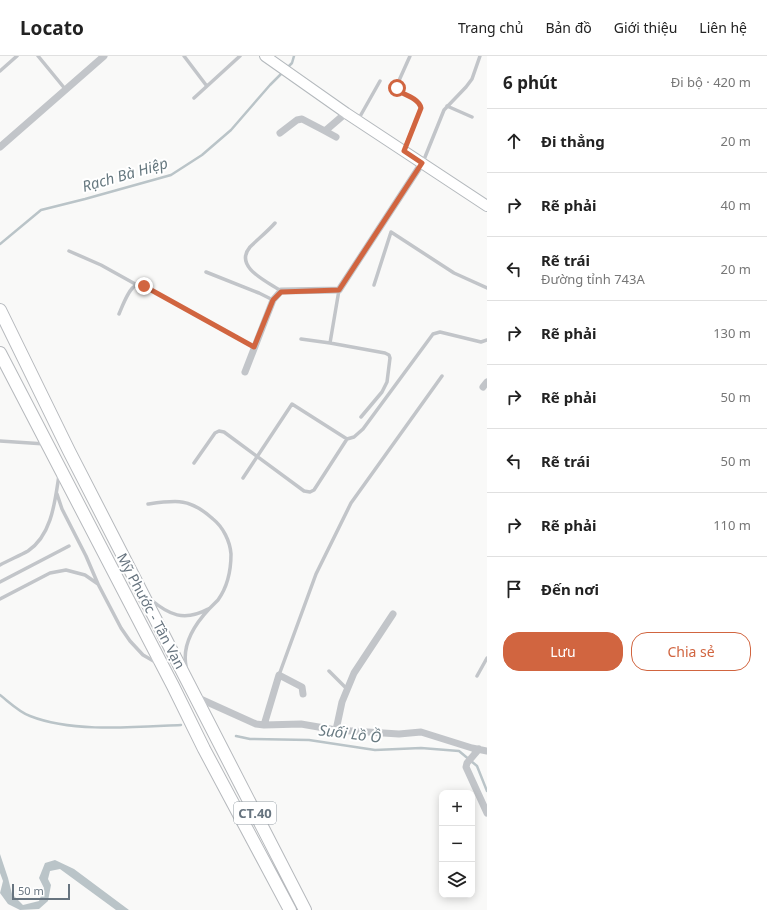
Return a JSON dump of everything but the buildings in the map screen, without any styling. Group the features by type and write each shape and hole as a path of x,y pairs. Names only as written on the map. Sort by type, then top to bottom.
{"main road":[{"path":"265,56 346,113 487,206"},
{"name":"Mỹ Phước - Tân Vạn","path":"0,310 69,451 305,910"},
{"name":"Mỹ Phước - Tân Vạn","path":"0,354 290,910"}],"street":[{"path":"0,147 104,56"},
{"path":"325,131 346,113"},
{"path":"280,133 297,120 302,119 336,137"},
{"path":"245,372 273,300 281,292 339,290 422,163"},
{"path":"336,730 342,702 354,673 393,614"},
{"path":"264,725 279,675 302,687 303,694"},
{"path":"196,697 256,724 301,724 336,730 399,734 421,732 481,751"},
{"path":"481,751 467,763 466,768 487,813"}],"lane":[{"path":"0,71 17,56"},
{"path":"38,56 66,90"},
{"path":"184,56 206,85"},
{"path":"194,98 206,85 240,56"},
{"path":"404,151 421,108 418,101 398,91 397,88 410,56"},
{"path":"422,163 444,110 472,79 480,56"},
{"path":"358,121 380,81"},
{"path":"447,106 472,117"},
{"path":"275,223 250,248 246,254 246,261 248,267 254,273 281,292"},
{"path":"374,285 391,232 454,273 487,288"},
{"path":"69,251 101,265 137,285 144,286 254,347"},
{"path":"206,272 273,300"},
{"path":"119,314 129,292 137,285"},
{"path":"330,343 339,290"},
{"path":"194,463 215,433 219,430 258,456 304,491 310,492 314,490 347,439 354,437 363,430 433,334 440,332 481,342 487,340"},
{"path":"301,339 385,353 388,355 390,358 387,382 374,404 361,418"},
{"path":"279,675 316,574 351,503 442,376"},
{"path":"243,478 292,404 347,439"},
{"path":"0,441 46,444"},
{"path":"0,565 29,550 39,540 48,525 60,470"},
{"path":"56,491 62,509 121,628 130,641 143,655 164,668"},
{"path":"148,504 173,500 189,503 205,512 217,522 228,540 231,568 228,581 217,600 190,635 186,650 185,664 189,682"},
{"path":"0,582 69,546"},
{"path":"0,599 50,573 66,570 85,575 98,584"},
{"path":"142,593 164,610 176,615 188,616 198,614 209,609"},
{"path":"477,676 487,658"},
{"path":"329,671 347,689"}],"shaded area":[{"path":"0,854 12,894 23,905 39,901 44,888 39,878 45,863 55,860 74,869 129,910 116,910 60,869 50,871 48,879 51,885 48,901 39,909 20,910 8,904 0,893 3,881 0,873"}],"waterway":[{"name":"Rạch Bà Hiệp","path":"286,69 292,63 294,56"},
{"name":"Rạch Bà Hiệp","path":"0,244 41,210 171,175 202,155 231,130 283,72"},
{"name":"Suối Lồ Ồ","path":"0,695 30,716 65,725 105,728 181,725"},
{"name":"Suối Lồ Ồ","path":"236,736 250,739 309,740 375,750 421,748 459,751 477,766 487,791"}],"route":[{"path":"144,286 254,347 276,295 281,292 339,290 422,163 404,151 421,108 420,104 418,101 398,91 397,88"}]}
